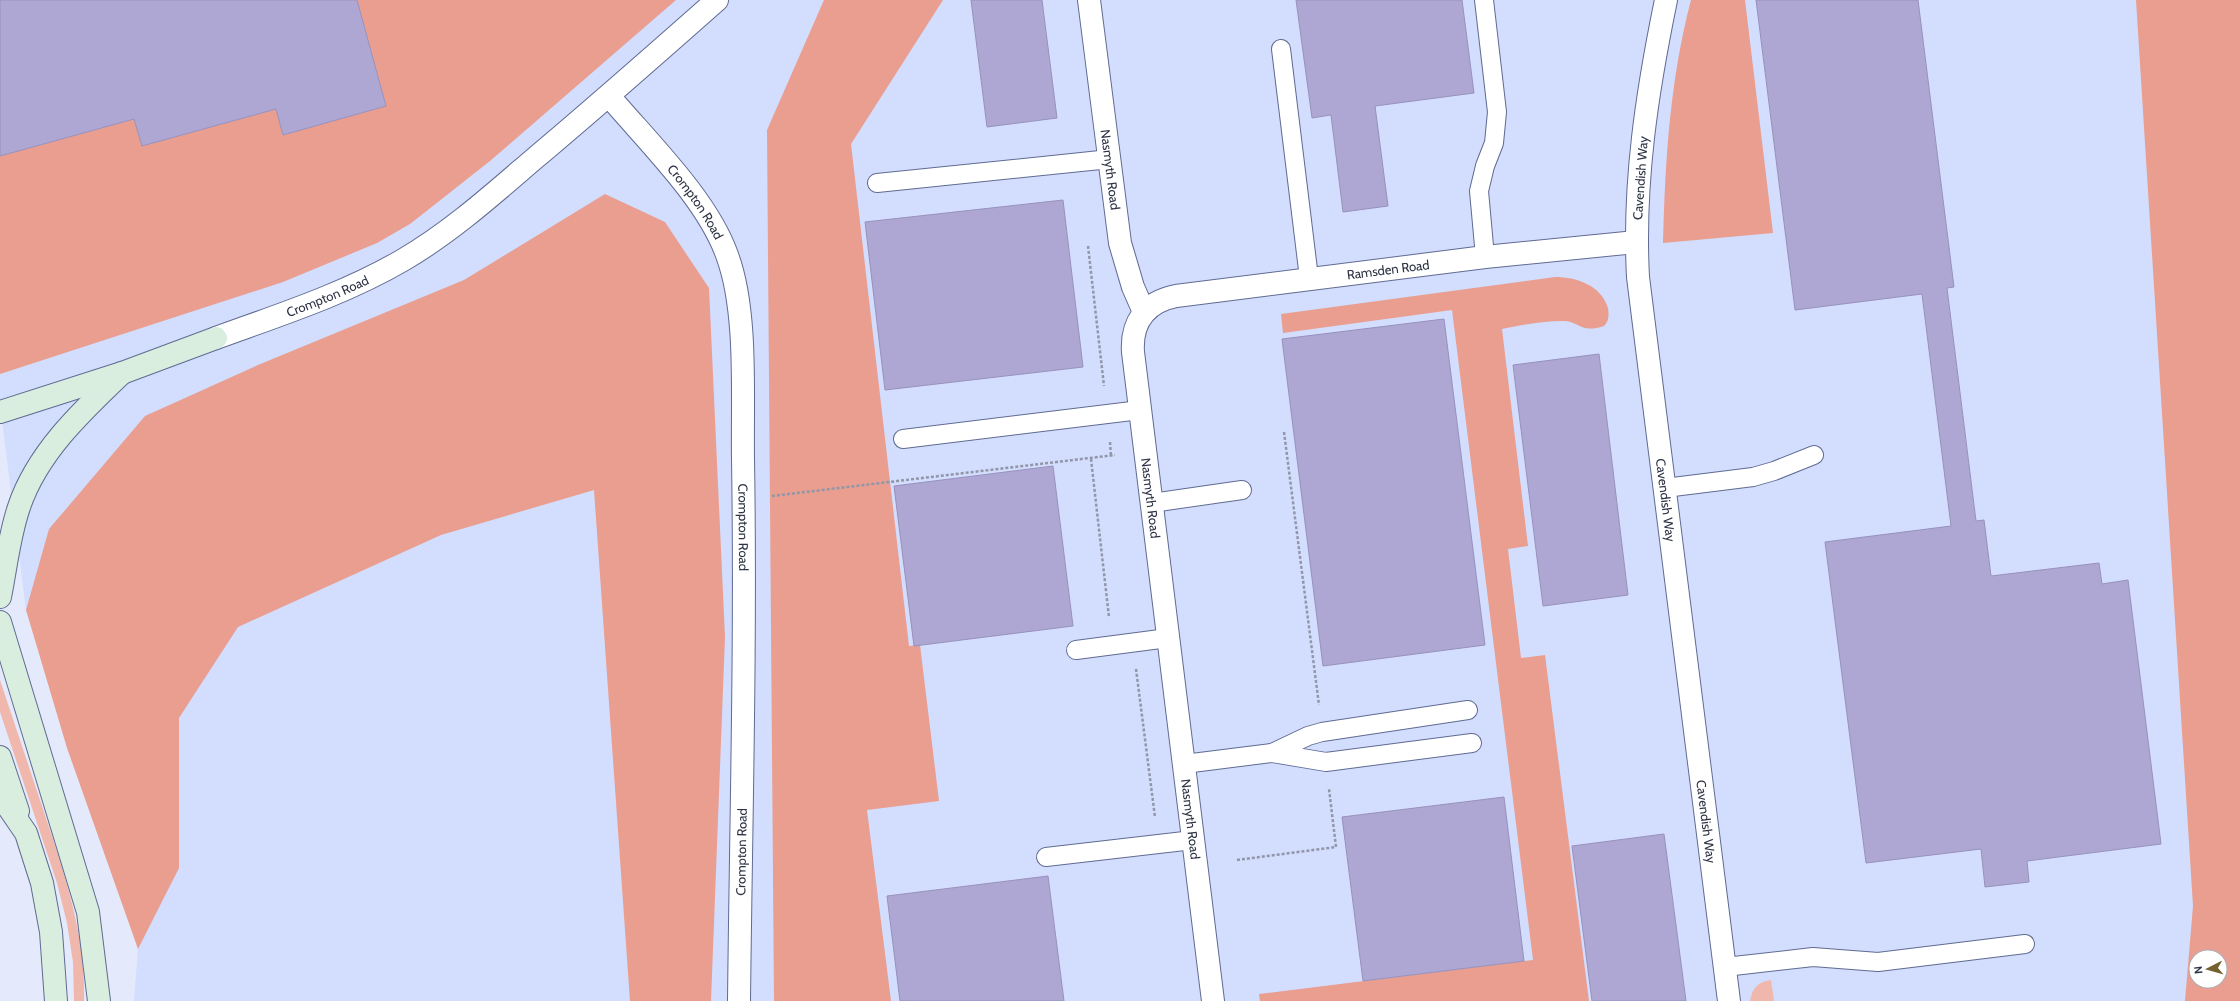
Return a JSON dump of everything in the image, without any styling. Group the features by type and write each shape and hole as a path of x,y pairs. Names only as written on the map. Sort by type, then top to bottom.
{"main road":[{"name":"Crompton Road","path":"0,412 122,374 216,338"},
{"path":"0,596 19,506 32,479 53,446 84,409 122,374"},
{"path":"0,622 88,912 99,1001"},
{"path":"0,757 42,883 52,932 56,1001"},
{"path":"0,795 26,833"}],"street":[{"name":"Crompton Road","path":"216,338 318,301 372,277 404,260 478,207 608,96 717,0"},
{"name":"Nasmyth Road","path":"1089,0 1120,243 1133,287 1144,312 1136,325 1132,340 1213,1001"},
{"name":"Cavendish Way","path":"1666,0 1650,75 1638,170 1636,242 1642,318 1665,488 1728,1001"},
{"name":"Crompton Road","path":"608,96 702,208 719,237 734,276 741,339 744,498 739,1001"},
{"name":"Ramsden Road","path":"1144,312 1153,304 1168,298 1309,278 1485,257 1636,242"}],"lane":[{"path":"1484,0 1497,112 1494,143 1485,166 1479,191 1485,257"},
{"path":"1281,49 1309,278"},
{"path":"877,183 1110,159"},
{"path":"903,439 1140,410"},
{"path":"1665,488 1753,477 1774,471 1814,455"},
{"path":"1152,502 1242,490"},
{"path":"1076,650 1168,638"},
{"path":"1272,753 1308,736 1322,732 1468,710"},
{"path":"1184,764 1272,753 1326,762 1472,743"},
{"path":"1046,857 1193,840"},
{"path":"1724,968 1813,957 1878,962 2024,944"}],"path":[{"path":"1087,241 1111,456"},
{"path":"1284,432 1322,732"},
{"path":"1090,459 1113,646"},
{"path":"800,493 1082,460"},
{"path":"1133,643 1158,844"},
{"path":"1237,860 1336,847 1326,762"}],"shaded area":[{"path":"0,0 2240,0 2240,1001 134,1001 138,948 26,610 0,405"},
{"path":"357,0 676,0 490,161 410,224 377,243 283,282 0,374 0,156 134,119 142,146 276,109 283,135 386,106"},
{"path":"824,0 943,0 851,144 909,646 920,645 939,801 867,810 891,1001 774,1001 767,130"},
{"path":"1691,0 1745,0 1773,233 1663,243 1665,181 1673,90"},
{"path":"2136,0 2240,0 2240,1001 2185,1001 2188,965 2188,989 2228,989 2228,949 2189,949 2193,906"},
{"path":"605,194 665,222 709,288 725,637 711,1001 630,1001 594,490 441,535 238,627 179,718 179,868 138,949 67,748 26,610 49,529 145,416 258,365 464,280"},
{"path":"1563,277 1579,281 1594,288 1605,300 1608,308 1608,318 1604,326 1590,329 1563,321 1502,329 1528,546 1508,549 1521,658 1545,655 1589,1001 1260,1001 1259,994 1533,960 1452,310 1283,333 1281,314"},
{"path":"0,680 67,883 82,953 84,1001 74,1001 73,962 67,923 57,883 0,712"},
{"path":"1771,980 1774,1001 1750,1001 1756,986"}],"building":[{"path":"0,0 357,0 386,106 283,135 276,109 142,146 134,119 0,156"},
{"path":"971,0 1042,0 1057,118 987,127"},
{"path":"1296,0 1462,0 1474,93 1375,106 1388,206 1343,212 1331,115 1312,118"},
{"path":"1756,0 1918,0 1954,287 1947,288 1976,521 1984,520 1991,576 2099,563 2102,584 2128,580 2161,844 2027,861 2029,882 1985,887 1981,849 1866,863 1825,542 1951,526 1922,294 1795,310"},
{"path":"1063,200 1083,367 885,390 865,222"},
{"path":"1444,319 1485,645 1323,666 1282,339"},
{"path":"1599,354 1628,595 1543,606 1513,365"},
{"path":"1053,466 1073,626 914,646 894,486"},
{"path":"1504,797 1524,961 1363,981 1342,817"},
{"path":"1664,834 1686,1001 1592,1001 1572,846"},
{"path":"1048,876 1064,1001 900,1001 887,896"}]}
